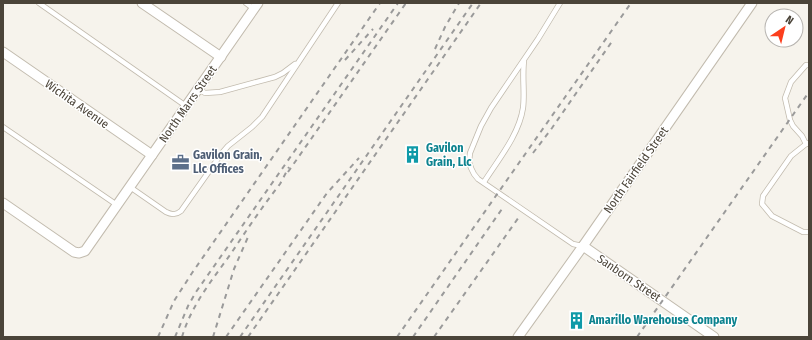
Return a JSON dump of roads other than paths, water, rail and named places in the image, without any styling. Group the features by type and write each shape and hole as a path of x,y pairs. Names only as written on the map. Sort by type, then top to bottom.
{"street":[{"path":"142,3 220,57"},
{"name":"North Fairfield Street","path":"518,337 752,3"},
{"name":"North Marrs Street","path":"3,203 74,252 79,253 85,251 256,6"},
{"name":"Wichita Avenue","path":"3,52 152,156"},
{"name":"Sanborn Street","path":"583,246 714,337"}],"lane":[{"path":"39,3 186,106"},
{"path":"246,3 256,6"},
{"path":"130,187 166,212 176,214 182,211 222,153 262,117 338,3"},
{"path":"560,3 538,39 491,108 481,126 470,153 470,162 474,174 484,182 573,244 583,246"},
{"path":"198,89 205,94 220,92 283,73 300,60"},
{"path":"484,182 510,142 518,126 523,108 524,60"},
{"path":"809,65 806,66 791,82 785,98 790,120 808,144 791,156 763,196 762,204 772,216 803,232 809,232"},
{"path":"3,127 118,205"}],"railway":[{"path":"158,337 174,301 192,273 380,3"},
{"path":"175,337 188,306 196,292 398,3"},
{"path":"288,172 406,3"},
{"path":"435,49 445,27 459,3"},
{"path":"240,337 473,3"},
{"path":"248,337 481,3"},
{"path":"397,337 631,3"},
{"path":"345,60 373,29"},
{"path":"533,153 613,40"},
{"path":"637,337 809,92"},
{"path":"226,337 327,193 359,158"},
{"path":"182,337 196,304 260,210 280,184 289,167"},
{"path":"413,337 504,206"},
{"path":"434,337 519,217"},
{"path":"213,337 234,269 248,237"}],"place":[{"name":"Gavilon Grain, Llc","path":"413,155"},
{"name":"Gavilon Grain, Llc Offices","path":"180,162"},
{"name":"Amarillo Warehouse Company","path":"576,320"}]}
